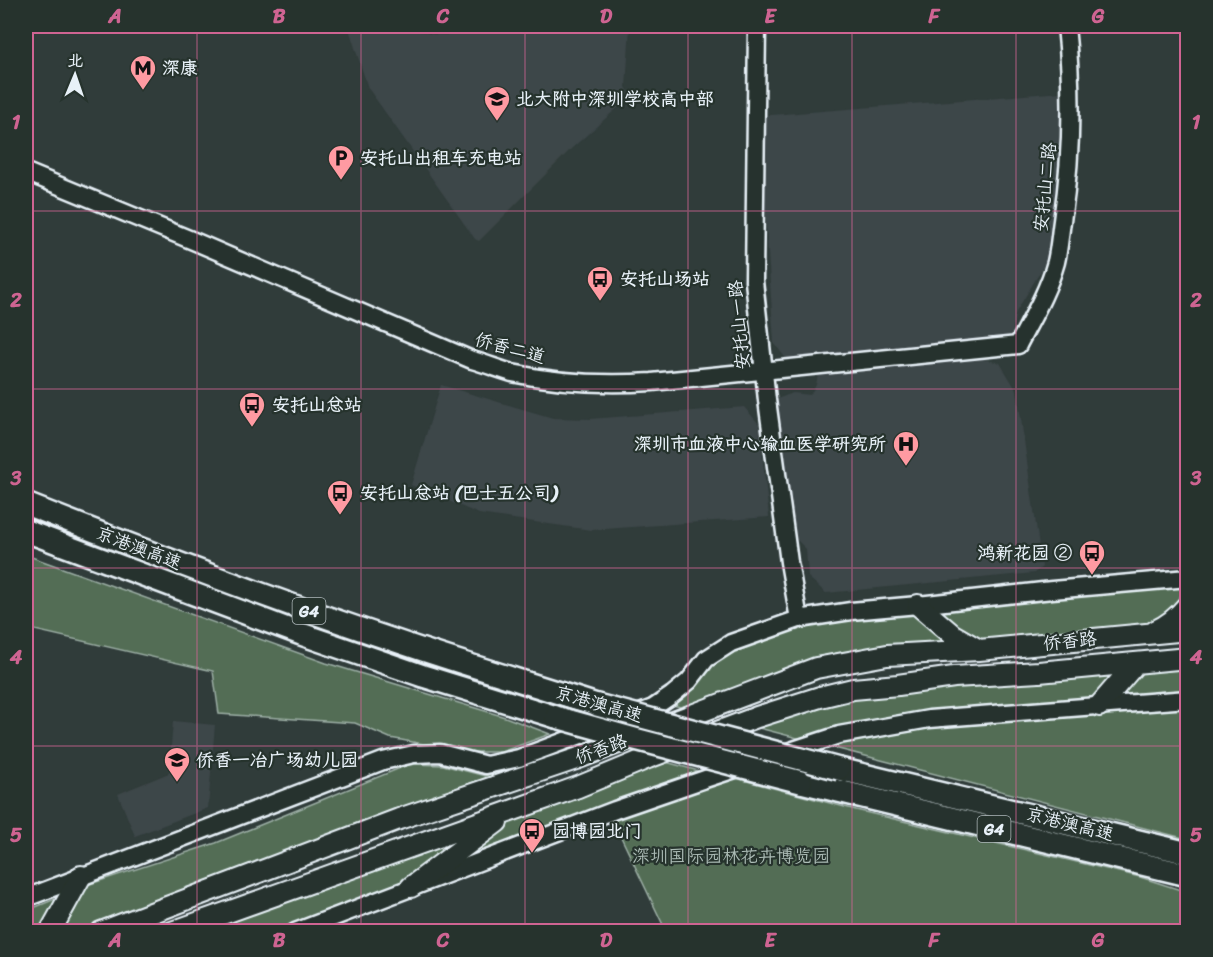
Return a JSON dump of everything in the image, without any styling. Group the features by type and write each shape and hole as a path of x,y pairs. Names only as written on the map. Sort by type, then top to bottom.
{"highway":[{"name":"京港澳高速","path":"26,504 326,617 597,705 840,769 1188,853"},
{"name":"京港澳高速","path":"26,531 313,638 423,676 556,717 801,782 1188,875"}],"main road":[{"name":"安托山一路","path":"757,26 754,281 763,371 799,619"},
{"name":"安托山二路","path":"1018,345 1056,261 1064,205 1071,111 1066,26"},
{"name":"侨香二道","path":"26,172 185,237 472,360 512,372 562,381 612,384 652,382 1018,345"},
{"path":"26,898 383,761 414,754 440,753 486,765 519,758 561,743 653,708 688,681 706,659 731,643 799,619 851,611 1188,578"},
{"path":"918,605 953,635 979,650"},
{"path":"1151,633 1167,626 1188,605"},
{"name":"侨香路","path":"101,932 399,819 576,759 816,668 887,655 979,650 1188,630"},
{"name":"侨香路","path":"172,932 512,810 758,717 820,697 853,689 954,677 1039,672 1188,658"},
{"path":"1099,706 1136,663"},
{"path":"295,932 615,810 839,735 929,719 1188,699"},
{"path":"411,887 512,810"},
{"path":"50,932 81,876"}],"shaded area":[{"name":"北大附中深圳学校高中部","path":"348,26 404,26 431,34 448,35 486,26 630,26 626,87 631,96 572,148 479,241 475,239 368,88"},
{"path":"1062,92 1057,194 1048,259 1016,312 1012,335 787,360 774,343 759,116"},
{"name":"深圳市血液中心输血医学研究所","path":"968,355 1000,363 1017,391 1042,567 1034,573 826,593 808,577 806,549 791,534 777,399 793,393 810,395 816,385 819,370"},
{"path":"441,385 553,418 590,419 744,407 759,424 769,517 591,530 479,514 411,485"},
{"name":"侨香一冶广场幼儿园","path":"173,721 215,725 208,808 135,836 118,794 169,773"}],"green space":[{"path":"26,555 326,663 505,717 550,734 501,752 469,752 390,738 355,723 219,714 213,671 26,628"},
{"path":"1187,585 1187,593 1179,609 1154,627 974,641 928,608"},
{"path":"916,613 954,642 807,663 685,708 668,704 728,652 771,635 818,622"},
{"path":"1187,666 1187,696 1112,702 1138,670"},
{"path":"1123,670 1096,703 809,741 759,728 840,698 925,687"},
{"path":"1187,705 1187,839 827,746 846,739 944,724"},
{"path":"585,739 592,742 81,931 60,932 75,910 84,886 216,843 410,764 443,765 485,776"},
{"path":"662,761 710,774 461,864 458,860 517,816"},
{"name":"深圳国际园林花卉博览园","path":"728,776 856,810 1140,877 1187,892 1187,931 666,931 611,816"},
{"path":"473,831 406,889 288,931 203,932"},
{"path":"60,897 41,931 26,932 26,911"}],"place":[{"name":"深康","path":"143,91"},
{"name":"北大附中深圳学校高中部","path":"497,122"},
{"name":"安托山出租车充电站","path":"341,181"},
{"name":"安托山场站","path":"600,302"},
{"name":"安托山总站","path":"252,428"},
{"name":"深圳市血液中心输血医学研究所","path":"906,467"},
{"name":"安托山总站 (巴士五公司)","path":"340,516"},
{"name":"鸿新花园 ②","path":"1092,576"},
{"name":"侨香一冶广场幼儿园","path":"177,783"},
{"name":"园博园北门","path":"532,854"}]}
